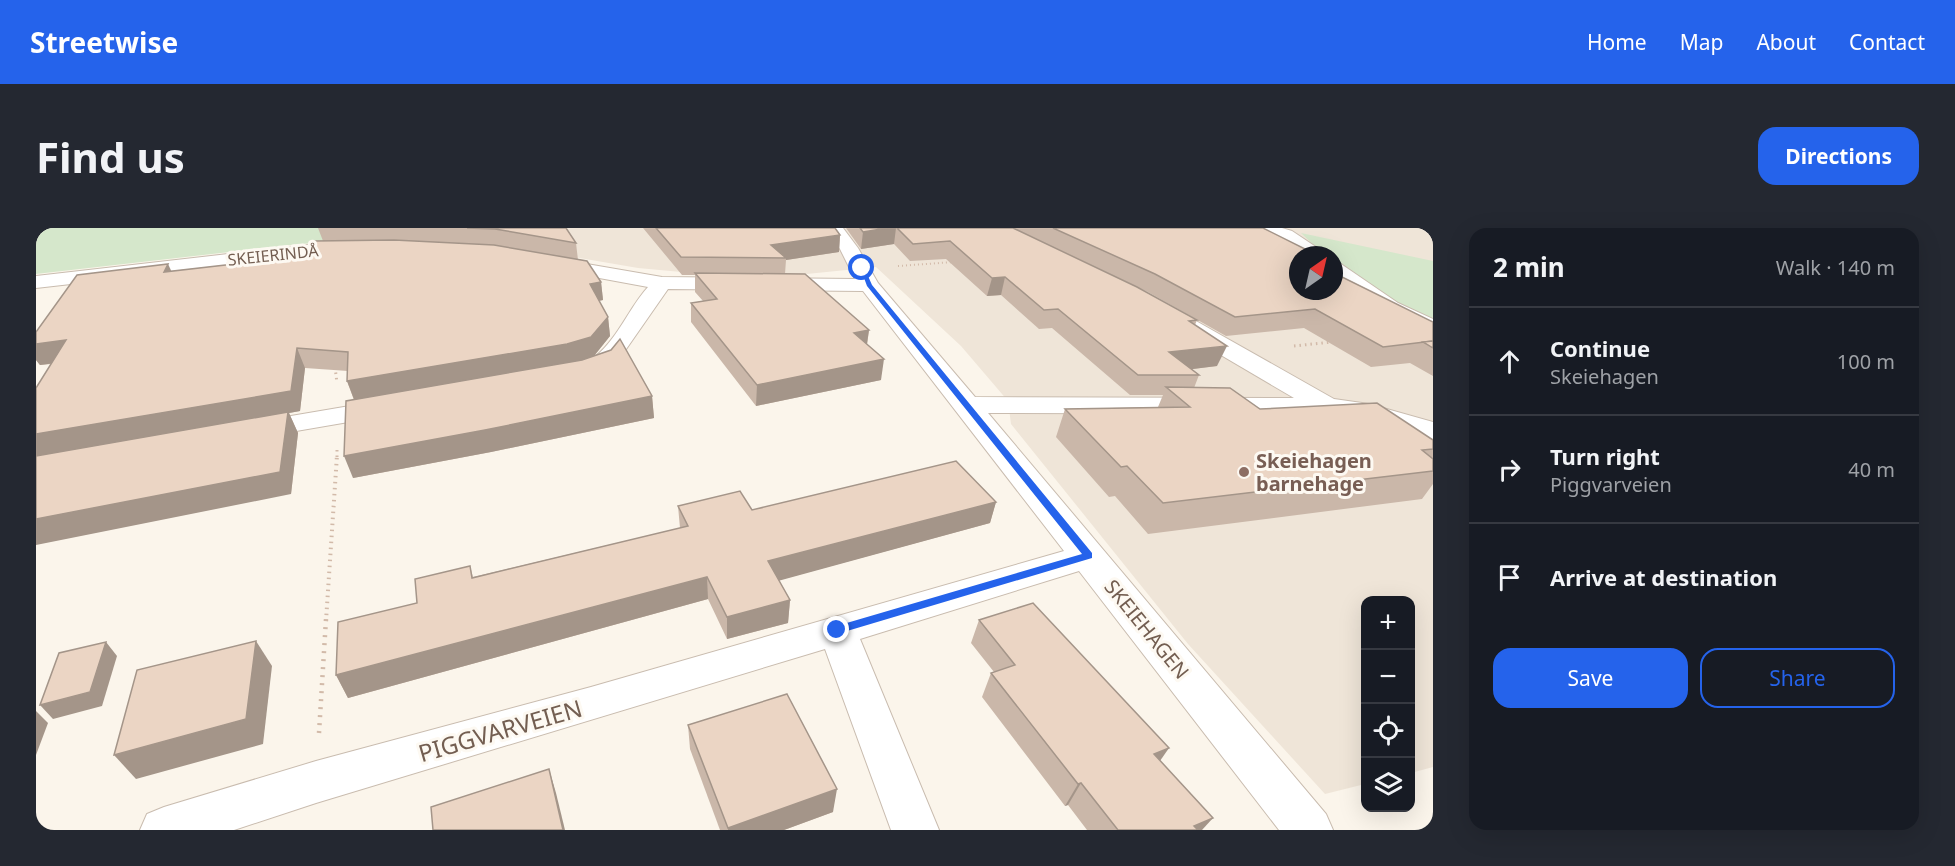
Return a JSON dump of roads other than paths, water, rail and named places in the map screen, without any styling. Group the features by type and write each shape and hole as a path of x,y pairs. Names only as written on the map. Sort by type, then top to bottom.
{"street":[{"name":"SKEIEHAGEN","path":"834,228 866,277 1309,830"},
{"path":"1263,228 1286,235 1304,246"},
{"name":"SKEIERINDÅ","path":"36,282 316,250 381,249"},
{"path":"530,260 662,283 866,277"},
{"path":"1343,274 1390,308 1433,328"},
{"path":"564,375 604,363 662,283"},
{"path":"1168,315 1327,406"},
{"path":"227,435 340,414 416,403"},
{"path":"967,405 1327,406 1369,412 1433,431"},
{"name":"PIGGVARVEIEN","path":"164,830 316,782 591,704 1088,556"},
{"path":"837,630 915,830"}],"place":[{"name":"Skeiehagen barnehage","path":"1244,472"}]}
